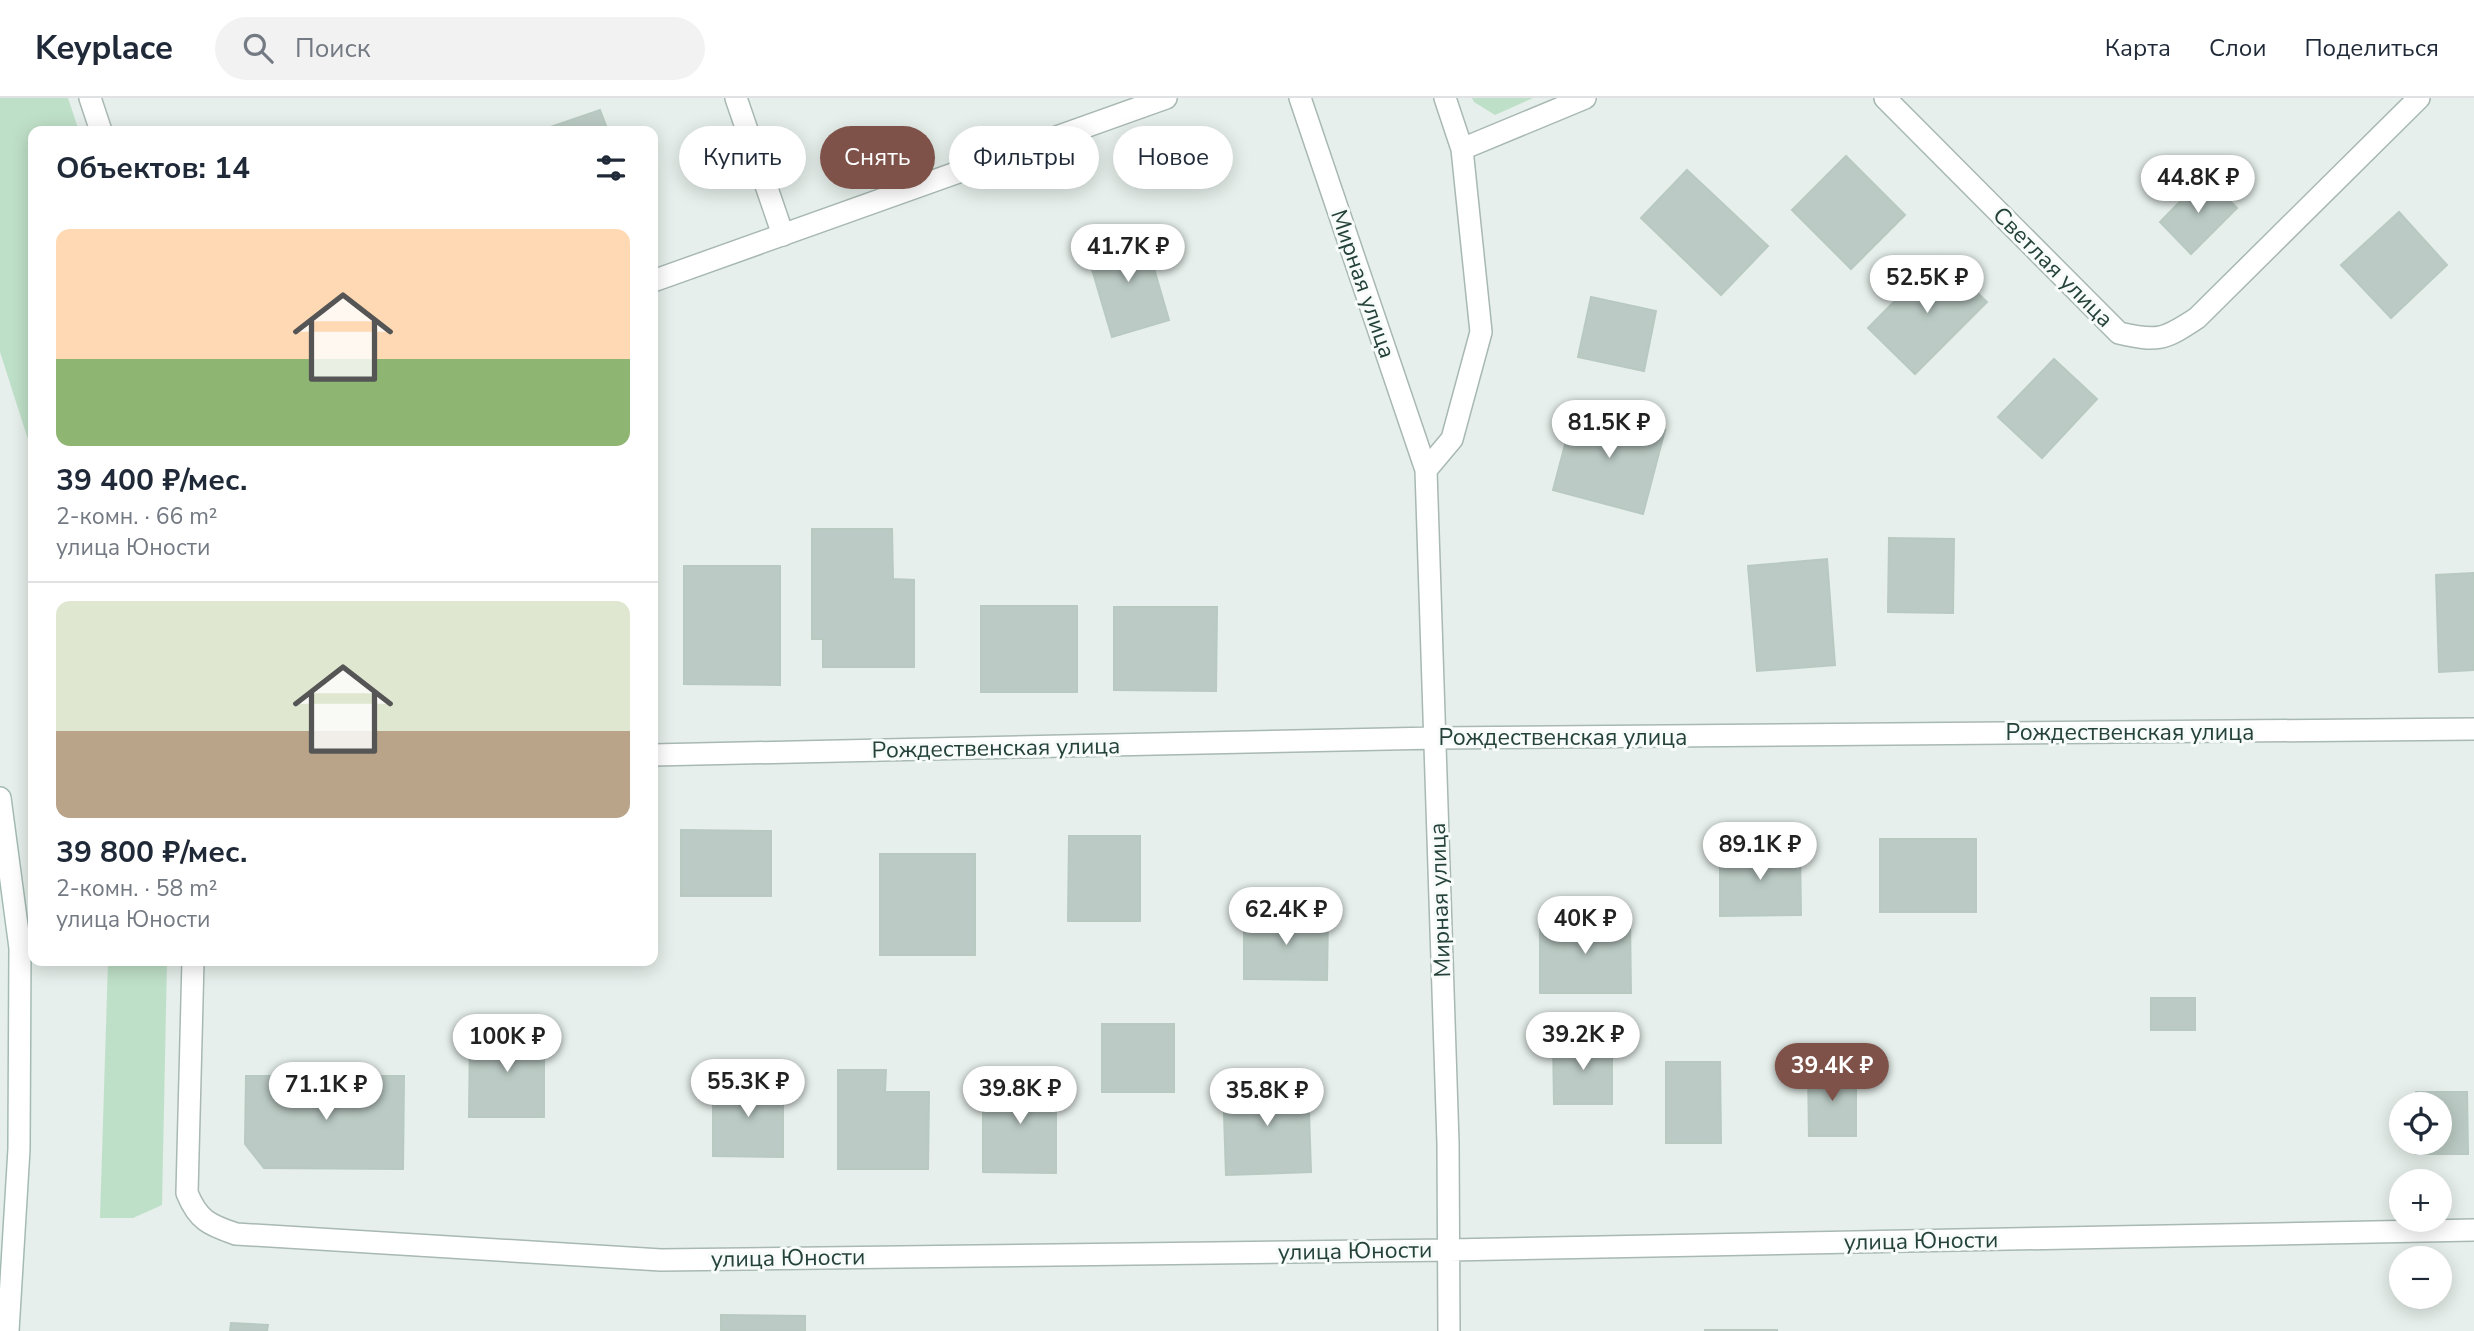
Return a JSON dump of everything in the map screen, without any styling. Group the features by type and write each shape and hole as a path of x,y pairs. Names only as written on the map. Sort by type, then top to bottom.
{"street":[{"path":"90,98 99,126"},
{"path":"736,98 782,235"},
{"path":"658,279 1166,98"},
{"name":"Мирная улица","path":"1300,98 1426,470 1447,1129 1449,1331"},
{"path":"1426,470 1452,439 1481,332 1462,149 1445,98"},
{"path":"1462,149 1586,98"},
{"name":"Светлая улица","path":"1885,98 2119,333 2147,340 2173,334 2197,318 2419,98"},
{"name":"Рождественская улица","path":"658,755 1435,738 2474,730"},
{"path":"0,798 20,948 19,1149 8,1331"},
{"name":"улица Юности","path":"193,966 187,1193 194,1211 210,1225 236,1234 661,1259 1449,1250 2474,1230"}],"green space":[{"path":"0,98 68,98 77,126 28,126 28,439 0,352"},
{"path":"1472,98 1533,98 1495,115"},
{"path":"108,966 167,966 162,1205 133,1218 100,1218"}],"building":[{"path":"600,110 606,126 554,126"},
{"path":"1846,156 1905,215 1851,269 1792,210"},
{"path":"1687,170 1768,246 1721,295 1641,218"},
{"path":"2205,176 2237,208 2191,254 2160,222"},
{"path":"2399,212 2447,265 2391,318 2341,265"},
{"path":"1143,231 1169,320 1112,337 1086,249"},
{"path":"1939,256 1987,302 1915,374 1868,328"},
{"path":"1591,297 1656,311 1644,371 1578,357"},
{"path":"2054,359 2097,399 2042,458 1998,417"},
{"path":"1575,407 1665,430 1643,514 1553,490"},
{"path":"812,529 892,529 893,579 914,580 914,667 823,667 823,639 812,639"},
{"path":"1889,538 1954,539 1953,613 1888,612"},
{"path":"1827,559 1835,665 1757,671 1748,566"},
{"path":"684,566 780,566 780,685 684,684"},
{"path":"2474,573 2474,670 2439,672 2436,575"},
{"path":"981,606 1077,606 1077,692 981,692"},
{"path":"1114,607 1217,607 1216,691 1114,690"},
{"path":"681,830 771,831 771,896 681,896"},
{"path":"1069,836 1140,836 1140,921 1068,921"},
{"path":"1880,839 1976,839 1976,912 1880,912"},
{"path":"1720,848 1800,848 1801,915 1720,916"},
{"path":"880,854 975,854 975,955 880,955"},
{"path":"1244,915 1328,916 1327,980 1244,979"},
{"path":"1540,918 1630,918 1631,993 1540,993"},
{"path":"2151,998 2195,998 2195,1030 2151,1030"},
{"path":"1102,1024 1174,1024 1174,1092 1102,1092"},
{"path":"470,1031 544,1031 544,1117 469,1117"},
{"path":"1553,1041 1612,1041 1612,1104 1554,1104"},
{"path":"1666,1062 1720,1062 1721,1143 1666,1143"},
{"path":"838,1070 886,1070 885,1092 929,1092 928,1169 838,1169"},
{"path":"1808,1071 1856,1071 1856,1136 1809,1136"},
{"path":"246,1076 404,1076 403,1169 264,1168 245,1144"},
{"path":"983,1079 1056,1079 1056,1173 983,1172"},
{"path":"713,1081 783,1081 783,1157 713,1156"},
{"path":"1308,1082 1311,1172 1226,1175 1223,1084"},
{"path":"2452,1092 2467,1092 2468,1154 2452,1154"},
{"path":"721,1315 805,1316 805,1331 721,1331"},
{"path":"231,1323 268,1325 267,1331 230,1331"},
{"path":"1777,1330 1777,1331 1705,1331"}]}
